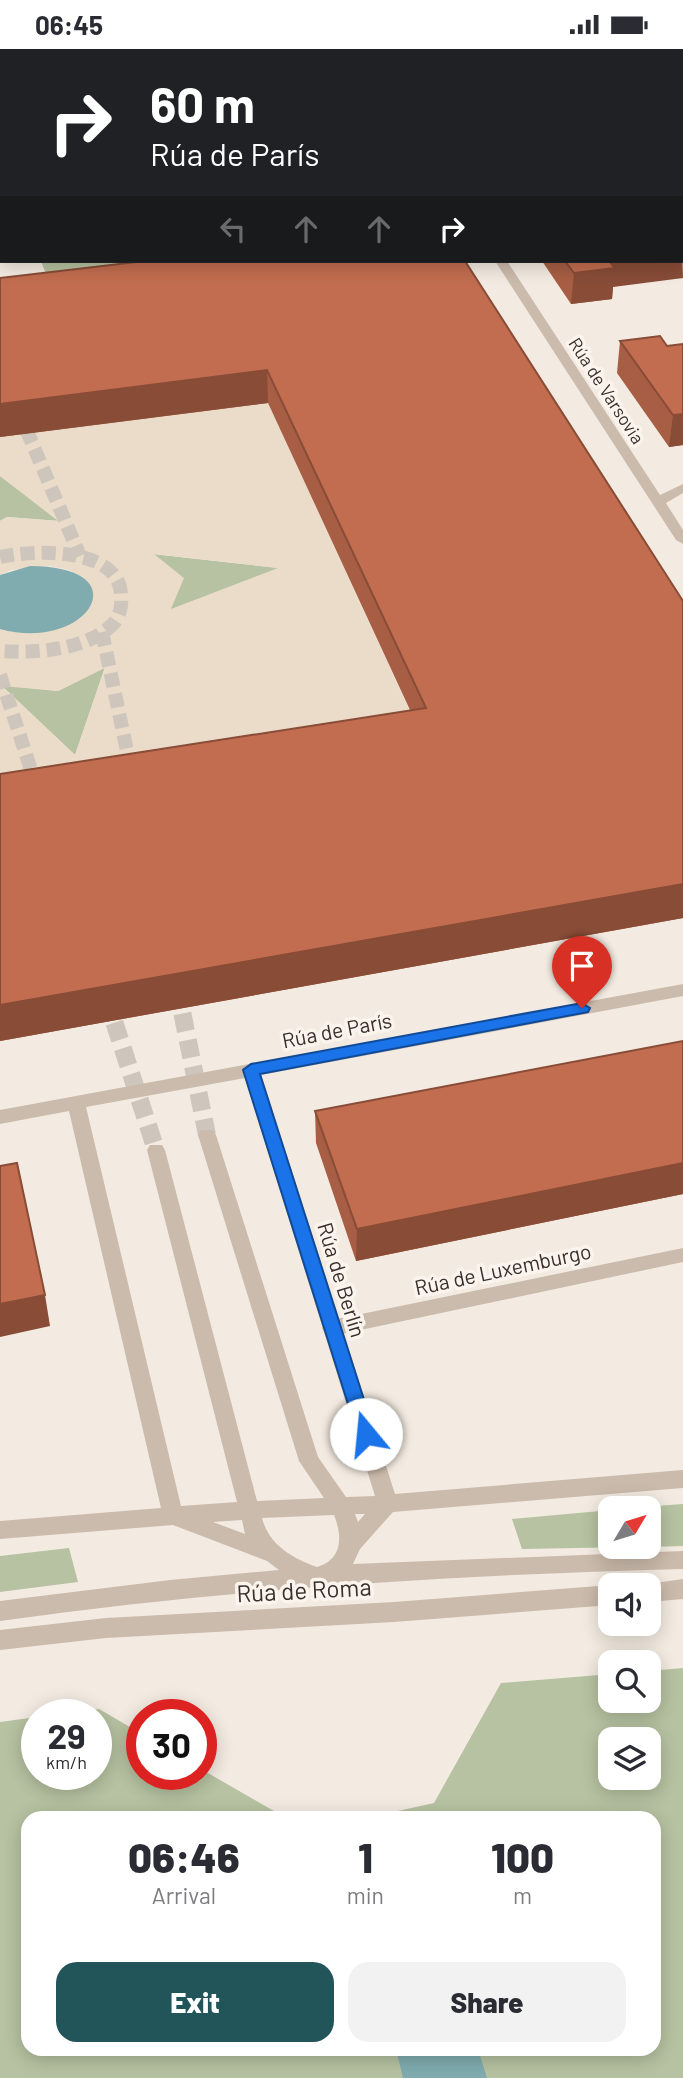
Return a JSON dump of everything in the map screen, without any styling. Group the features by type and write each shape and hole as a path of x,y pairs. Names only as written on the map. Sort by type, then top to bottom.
{"street":[{"name":"Rúa de Varsovia","path":"502,263 657,502 678,526 683,540"},
{"path":"657,502 683,488"},
{"name":"Rúa de París","path":"0,1117 683,990"},
{"name":"Rúa de Berlín","path":"251,1070 388,1504"},
{"path":"76,1102 173,1516"},
{"path":"207,1135 309,1461 341,1505"},
{"path":"156,1150 249,1510"},
{"name":"Rúa de Luxemburgo","path":"332,1328 683,1255"},
{"name":"Rúa de Roma","path":"0,1530 249,1510 388,1504 683,1479"},
{"name":"Rúa de Roma","path":"173,1516 269,1553 293,1568 318,1577 341,1565 351,1543 388,1504"},
{"name":"Rúa de Roma","path":"341,1505 351,1543"},
{"name":"Rúa de Roma","path":"249,1510 256,1535 269,1553"},
{"name":"Rúa de Roma","path":"0,1611 318,1577 459,1565 683,1560"},
{"path":"661,1591 683,1589"},
{"name":"Rúa de Roma","path":"0,1640 107,1628 394,1612 598,1596"}],"green space":[{"path":"42,263 245,263 51,287"},
{"path":"0,476 60,521 7,517 0,521"},
{"path":"152,554 279,568 170,610"},
{"path":"105,667 75,755 1,685 58,691"},
{"path":"683,1504 683,1546 662,1547 662,1506"},
{"path":"598,1511 598,1548 522,1549 512,1519"},
{"path":"69,1548 78,1582 0,1592 0,1556"},
{"path":"683,1668 683,2078 0,2078 0,1722 21,1719 21,1790 112,1790 112,1717 126,1725 126,1790 217,1790 217,1778 274,1811 21,1811 21,2056 661,2056 661,1811 398,1811 434,1803 501,1683 598,1675 598,1713 661,1713 661,1670"}],"shaded area":[{"path":"268,403 424,742 0,810 0,629 13,632 83,577 69,570 50,566 11,570 0,575 0,521 7,517 58,521 0,476 0,437","holes":["154,554 277,568 278,568 171,609 184,578","105,668 75,755 2,686 58,691"]}],"water":[{"path":"30,566 64,570 85,579 93,592 90,607 78,620 58,629 31,633 0,629 0,575"}],"building":[{"path":"128,263 466,263 683,601 683,884 0,1005 0,774 426,708 267,370 0,404 0,278"},
{"path":"566,263 611,263 615,268 574,273"},
{"path":"660,336 667,346 683,344 683,414 673,415 620,341"},
{"path":"683,1041 683,1163 357,1229 315,1111"},
{"path":"17,1163 45,1295 0,1304 0,1166"}],"waterway":[{"path":"439,2056 445,2078"}],"tunnel":[{"path":"0,368 10,392"},
{"path":"10,391 80,556"},
{"path":"0,557 52,553 90,559 105,567 116,578 121,602 116,621 102,633"},
{"path":"0,651 60,648 89,640 102,633"},
{"path":"102,633 132,775"},
{"path":"0,675 38,791"},
{"path":"177,987 207,1135"},
{"path":"106,997 156,1150"}],"route":[{"path":"366,1434 251,1070 582,1008"}]}
